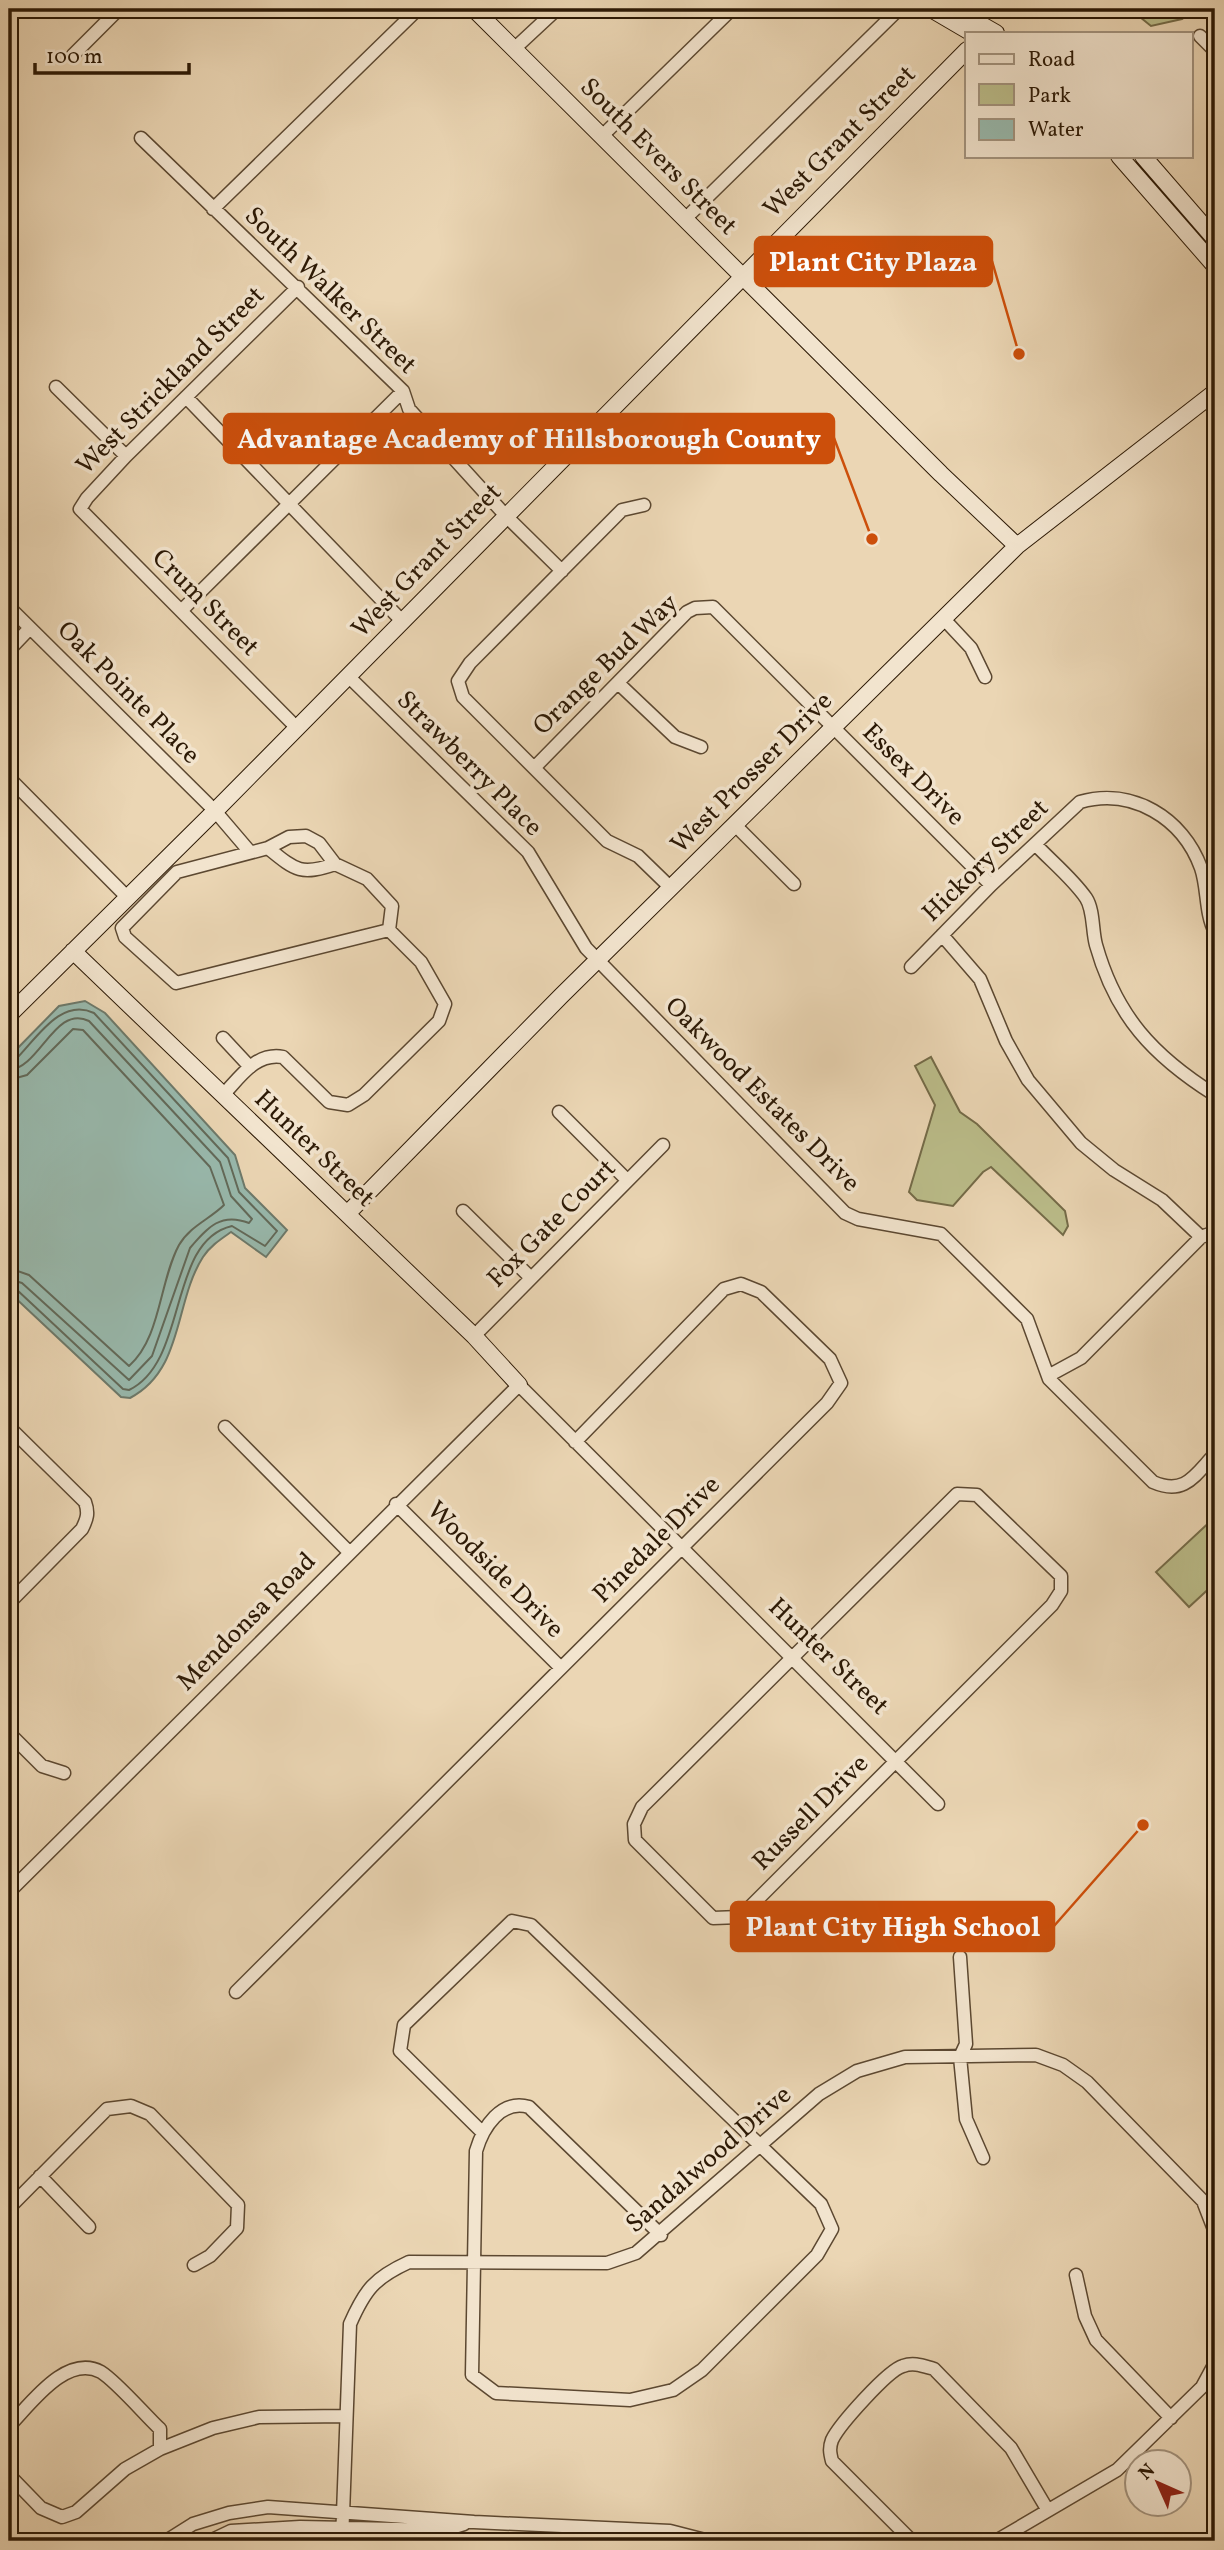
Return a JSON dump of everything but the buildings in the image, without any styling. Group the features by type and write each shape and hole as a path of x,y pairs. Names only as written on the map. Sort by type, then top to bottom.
{"street":[{"path":"73,55 119,9"},
{"path":"213,209 418,9"},
{"name":"South Evers Street","path":"474,9 1017,546"},
{"path":"514,49 557,9"},
{"path":"603,136 732,9"},
{"path":"685,219 899,9"},
{"path":"931,9 970,32"},
{"path":"954,9 990,32"},
{"path":"1200,36 1215,51"},
{"name":"West Grant Street","path":"9,1015 215,811 741,275 965,52"},
{"name":"South Walker Street","path":"141,138 403,391 409,409 506,516 562,571"},
{"path":"1121,158 1215,266"},
{"path":"1145,158 1215,239"},
{"path":"1187,233 1215,260"},
{"name":"West Strickland Street","path":"80,509 126,456 298,287"},
{"path":"56,387 126,456"},
{"path":"181,611 403,391"},
{"name":"West Prosser Drive","path":"347,1214 597,960 1017,546 1215,392"},
{"path":"186,397 402,621"},
{"path":"644,505 622,510 470,663 458,681 463,697 607,841 638,856 671,888"},
{"name":"Crum Street","path":"80,509 297,728"},
{"name":"Oak Pointe Place","path":"9,607 215,811 250,852"},
{"name":"Orange Bud Way","path":"534,768 687,612 695,608 713,607 833,727"},
{"path":"943,618 971,648 985,677"},
{"path":"9,650 30,628"},
{"name":"Strawberry Place","path":"348,676 528,852 578,936 597,960"},
{"path":"618,683 676,737 701,747"},
{"name":"Essex Drive","path":"833,727 991,885"},
{"path":"9,778 128,898"},
{"name":"Hickory Street","path":"911,967 991,885 1080,803 1099,797 1121,798 1161,813 1190,842 1202,871 1215,932"},
{"path":"735,825 794,884"},
{"path":"306,836 318,843 335,864 367,879 393,906 389,930 173,982 125,937 123,925 172,875 268,848 289,837 306,836"},
{"path":"1035,844 1087,900 1095,944 1116,1003 1151,1044 1215,1095"},
{"path":"268,848 292,868 310,873 335,864"},
{"path":"223,1095 250,1067 265,1057 283,1057 329,1102 348,1105 364,1095 430,1031 444,1014 442,994 421,962 389,930"},
{"path":"942,936 980,979 1006,1041 1028,1080 1081,1143 1114,1170 1162,1200 1201,1237"},
{"name":"Hunter Street","path":"73,951 474,1336 519,1385 896,1759 938,1804"},
{"name":"Oakwood Estates Drive","path":"597,960 845,1213 858,1219 941,1234 1027,1319 1048,1376 1153,1482 1168,1489 1178,1488 1215,1454"},
{"path":"223,1038 250,1067"},
{"path":"559,1112 626,1180"},
{"name":"Fox Gate Court","path":"474,1336 663,1145"},
{"path":"463,1211 530,1277"},
{"path":"1048,1376 1081,1357 1201,1237 1215,1232"},
{"name":"Pinedale Drive","path":"236,1992 827,1403 841,1383 830,1359 761,1292 741,1283 724,1289 575,1441"},
{"name":"Mendonsa Road","path":"9,1892 396,1504 519,1385"},
{"path":"9,1427 85,1502 88,1509 82,1528 9,1603"},
{"path":"225,1427 349,1552"},
{"name":"Russell Drive","path":"957,1494 976,1494 1062,1576 1061,1591 1052,1605 740,1917 712,1918 635,1840 634,1824 642,1807 792,1656 957,1494"},
{"name":"Woodside Drive","path":"396,1504 561,1668"},
{"path":"9,1732 42,1766 64,1773"},
{"path":"482,2132 400,2051 404,2025 512,1922 531,1925 762,2144 821,2204 832,2229 817,2255 702,2370 673,2390 630,2400 496,2393 472,2375 476,2151 482,2132 506,2107 517,2104 529,2107 661,2235"},
{"path":"960,1957 966,2044 960,2057 966,2119 984,2158"},
{"name":"Sandalwood Drive","path":"342,2535 350,2324 364,2292 386,2272 409,2262 607,2263 636,2253 661,2235 819,2094 857,2071 905,2057 1036,2055 1063,2065 1087,2082 1202,2201 1215,2232"},
{"path":"9,2208 107,2109 131,2106 150,2114 238,2205 237,2228 210,2256 194,2265"},
{"path":"40,2176 89,2227"},
{"path":"1076,2275 1086,2316 1096,2340 1171,2418"},
{"path":"996,2541 1047,2508 1117,2470 1202,2388 1215,2363"},
{"path":"912,2541 832,2461 830,2450 833,2437 878,2385 900,2367 917,2364 934,2369 1011,2448 1047,2508"},
{"path":"9,2426 55,2379 79,2368 100,2372 160,2429 160,2449"},
{"path":"9,2475 41,2508 62,2517 76,2512 125,2469 160,2449 213,2428 259,2417 346,2416"},
{"path":"166,2541 193,2524 229,2513 268,2507 474,2522 670,2531 709,2541"},
{"path":"210,2541 231,2531 300,2527 342,2535 445,2530 474,2522"}],"green space":[{"path":"1130,9 1196,9 1182,19 1151,26"},
{"path":"931,1057 960,1112 977,1124 1065,1211 1068,1226 1063,1235 991,1167 983,1172 953,1206 917,1200 909,1192 935,1105 915,1066"},
{"path":"1215,1517 1215,1583 1189,1607 1156,1572"}],"water":[{"path":"85,1001 105,1013 235,1155 245,1188 287,1230 266,1257 231,1232 209,1249 194,1275 176,1334 160,1370 147,1386 130,1398 121,1397 10,1293 9,1288 9,1057 59,1006"}],"place":[{"name":"Plant City Plaza","path":"1019,354"},
{"name":"Advantage Academy of Hillsborough County","path":"872,539"},
{"name":"Plant City High School","path":"1143,1825"}]}
